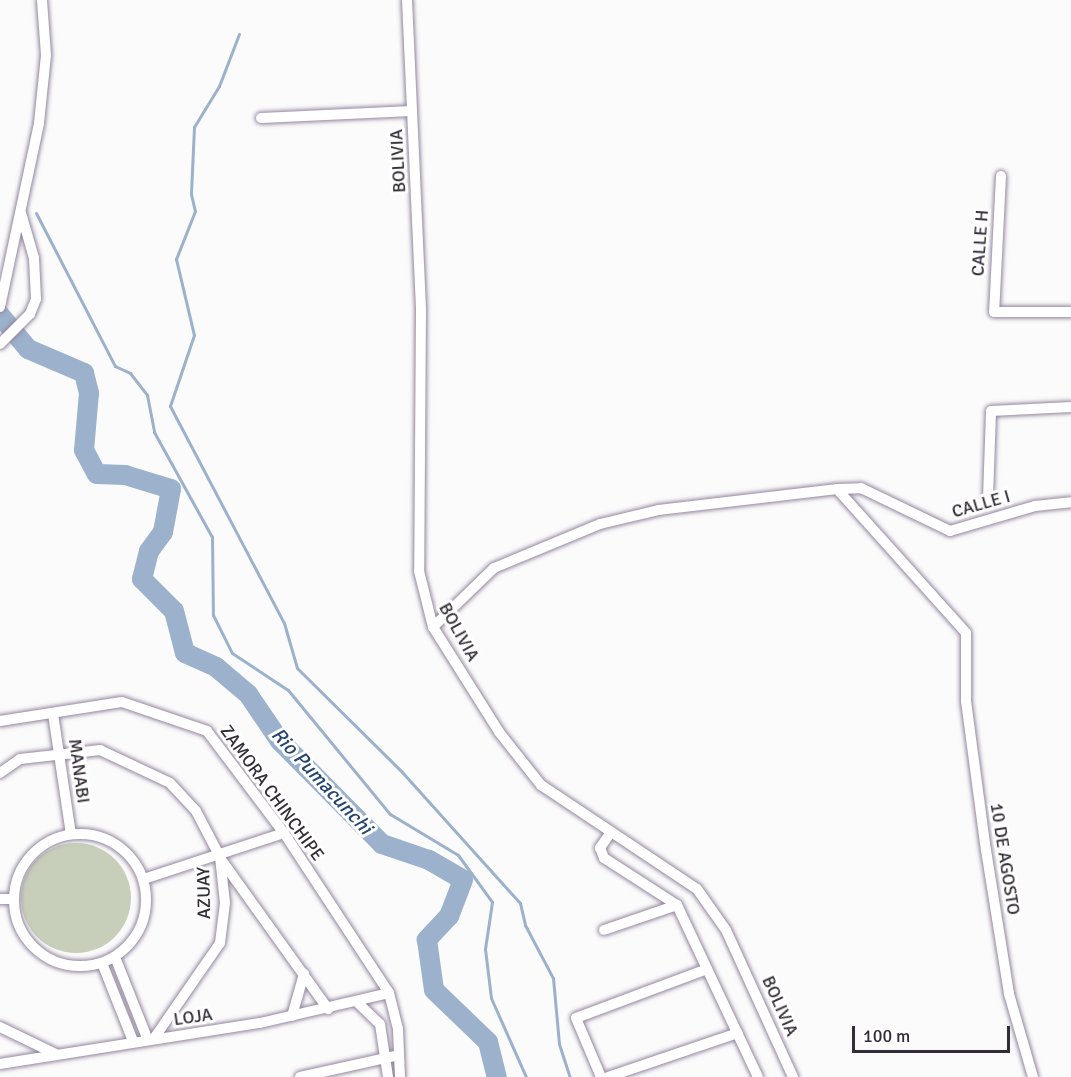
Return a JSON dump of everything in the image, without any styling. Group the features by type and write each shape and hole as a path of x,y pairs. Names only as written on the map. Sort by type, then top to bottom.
{"street":[{"path":"0,307 20,212 45,66 42,0"},
{"name":"BOLIVIA","path":"407,0 421,310 419,570 433,627 499,732 541,785 609,835 666,864 710,907 756,990 794,1077"},
{"path":"261,118 412,111"},
{"name":"CALLE H","path":"1001,176 994,312 1071,312"},
{"path":"0,344 30,314 38,284 20,212"},
{"path":"988,498 991,411 1071,408"},
{"name":"CALLE I","path":"433,627 494,567 600,524 658,510 861,488 950,531 1035,506 1071,502"},
{"name":"10 DE AGOSTO","path":"837,489 961,625 968,643 966,701 986,850 1009,994 1033,1077"},
{"name":"ZAMORA CHINCHIPE","path":"0,721 122,702 204,728 284,833 389,993"},
{"name":"MANABI","path":"53,714 61,751 71,834"},
{"name":"AZUAY","path":"0,773 20,759 61,751 100,750 141,764 170,783 196,811 220,857 225,903 220,943 151,1038"},
{"path":"144,879 220,857 284,833"},
{"path":"71,834 116,843 144,879 147,903 141,927 115,957 102,963 70,966 41,954 20,930 13,899 17,876 30,855 71,834"},
{"path":"609,835 600,848 604,858 677,905 758,1077"},
{"path":"220,857 328,1009"},
{"path":"0,899 13,899"},
{"path":"604,930 677,905"},
{"path":"115,957 151,1038"},
{"path":"102,963 132,1041"},
{"path":"602,1077 576,1018 707,969"},
{"path":"292,1016 304,974"},
{"path":"388,1077 393,1055 389,993"},
{"name":"LOJA","path":"0,1064 292,1016 358,1003 389,993"},
{"path":"358,1003 380,1024 400,1077"},
{"path":"0,1027 56,1054"},
{"path":"608,1077 738,1033"},
{"path":"300,1077 393,1055"}],"green space":[{"path":"76,843 97,847 115,859 127,877 131,898 127,919 115,937 97,949 76,953 55,949 37,937 25,919 21,898 25,877 37,859 55,847"}],"waterway":[{"path":"239,34 219,86 194,127 191,194 195,211 176,259 194,335 170,406 284,623 297,668 402,772 520,903 525,925 553,978 559,1044 570,1077"},
{"path":"36,213 115,366 130,373 147,395 154,432 212,537 213,615 232,653 288,690 390,814 458,855 492,902 485,949 491,998 526,1077"},
{"name":"Rio Pumacunchi","path":"0,315 28,349 84,373 89,393 84,450 97,474 125,475 171,489 163,532 149,551 142,579 174,611 185,653 216,667 248,694 280,741 382,844 429,860 463,880 449,916 427,940 434,990 488,1042 497,1077"}]}
